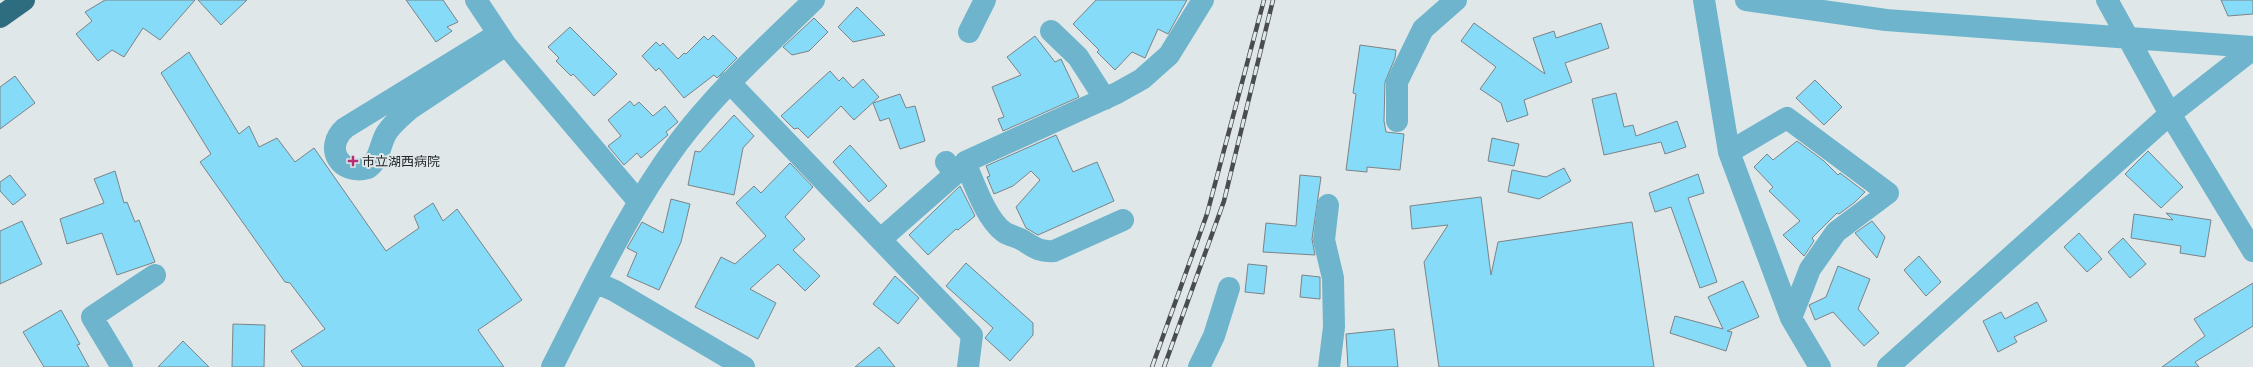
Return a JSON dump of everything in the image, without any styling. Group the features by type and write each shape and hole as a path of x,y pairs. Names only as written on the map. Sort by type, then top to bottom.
{"highway":[{"path":"0,17 24,0"}],"street":[{"path":"476,0 502,39 638,201"},
{"path":"552,367 638,201 678,142 729,82 814,0"},
{"path":"969,32 985,0"},
{"path":"1122,220 1054,251 1044,252 1034,249 1023,240 1005,232 997,225 982,201 964,162 1105,99 1142,79 1164,60 1179,41 1203,0"},
{"path":"1397,121 1397,82 1423,28 1456,0"},
{"path":"1704,0 1729,152 1791,318 1820,367"},
{"path":"1746,0 1886,20 2253,48"},
{"path":"2107,0 2170,114 2253,251"},
{"path":"1051,31 1078,57 1105,99"},
{"path":"502,39 402,116 386,134 379,157 368,168 352,170 339,162 335,147 339,134 345,128 502,39"},
{"path":"1888,367 2170,114 2253,48"},
{"path":"729,82 972,335 968,367"},
{"path":"1729,152 1788,118 1888,193 1836,232 1810,270 1791,318"},
{"path":"881,239 955,174 946,162"},
{"path":"1328,205 1324,240 1333,278 1334,327 1329,367"},
{"path":"122,367 92,317 155,275"},
{"path":"595,282 615,291 744,367"},
{"path":"1199,367 1214,336 1229,288"}],"building":[{"path":"105,0 195,0 160,40 143,28 124,57 112,50 98,61 76,34 92,21 85,12"},
{"path":"198,0 247,0 221,25"},
{"path":"406,0 443,0 458,22 447,27 452,31 436,42"},
{"path":"1096,0 1187,0 1168,34 1158,29 1145,58 1132,52 1115,70 1097,52 1099,50 1073,24"},
{"path":"2221,0 2253,0 2253,14 2228,16"},
{"path":"857,7 885,35 853,42 838,27"},
{"path":"814,18 828,32 809,51 792,55 783,47"},
{"path":"1474,23 1545,74 1533,38 1554,31 1556,38 1601,23 1609,48 1565,63 1572,82 1524,100 1528,115 1507,122 1501,103 1480,89 1496,67 1461,41"},
{"path":"570,27 617,74 594,96 573,74 571,76 556,61 559,58 548,47"},
{"path":"713,35 737,58 717,78 714,75 684,98 659,68 656,71 642,56 656,42 660,46 663,43 678,59 684,53 686,54 704,36 708,40"},
{"path":"1035,36 1055,62 1061,59 1079,97 1003,131 998,119 1004,117 992,87 1021,75 1007,57"},
{"path":"1360,45 1396,50 1395,58 1385,82 1384,121 1386,132 1404,134 1400,170 1367,167 1367,172 1346,170 1356,94 1353,93"},
{"path":"189,52 239,134 249,126 259,147 277,138 295,162 314,148 386,251 419,228 414,216 433,203 443,221 457,209 522,300 478,330 504,367 303,367 291,351 325,329 290,283 285,282 200,162 211,154 161,73"},
{"path":"830,71 839,81 843,77 853,88 863,79 879,97 854,120 841,106 808,138 798,128 794,129 781,116"},
{"path":"15,76 35,103 0,129 0,87"},
{"path":"1815,80 1842,107 1824,125 1796,98"},
{"path":"1616,93 1624,127 1633,125 1636,136 1677,121 1686,147 1665,154 1661,142 1604,155 1592,99"},
{"path":"900,94 906,108 915,106 925,141 900,149 889,118 880,121 873,103"},
{"path":"630,101 634,106 639,102 653,116 665,106 678,122 666,132 668,135 641,158 637,153 624,165 608,146 621,136 608,120"},
{"path":"734,115 754,136 743,148 734,195 688,185 695,151 700,152"},
{"path":"1056,135 1073,172 1097,162 1114,201 1038,235 1026,228 1016,207 1040,180 1031,171 1013,186 994,194 987,177 990,176 986,166"},
{"path":"1492,138 1519,144 1514,166 1488,161"},
{"path":"1797,141 1824,161 1838,175 1840,173 1865,192 1839,214 1837,213 1812,238 1814,241 1804,256 1783,235 1800,221 1769,191 1773,187 1754,167 1767,154 1773,160"},
{"path":"850,145 887,186 869,202 833,162"},
{"path":"2148,151 2183,187 2161,208 2125,174"},
{"path":"790,163 813,187 785,217 805,239 793,250 820,276 805,291 778,264 750,289 776,303 758,339 695,307 721,257 735,264 766,236 736,203 754,186 761,193"},
{"path":"1564,168 1571,181 1539,199 1508,192 1512,170 1546,177"},
{"path":"115,171 124,203 127,202 135,222 139,220 155,262 117,275 102,233 67,244 60,219 104,203 94,179"},
{"path":"1698,174 1704,193 1688,198 1717,282 1700,288 1671,207 1655,212 1649,193"},
{"path":"10,175 26,195 13,205 0,191 0,182"},
{"path":"1300,175 1321,177 1312,239 1315,255 1263,252 1266,223 1296,226"},
{"path":"960,186 975,216 958,230 956,229 928,255 909,235"},
{"path":"1481,197 1491,275 1498,242 1632,222 1654,367 1439,367 1424,262 1448,225 1412,229 1410,206"},
{"path":"671,199 690,204 681,242 659,290 627,276 637,253 627,248 642,222 663,233"},
{"path":"2166,213 2211,220 2205,257 2180,253 2181,246 2131,238 2134,214 2173,220"},
{"path":"22,221 42,264 0,284 0,231"},
{"path":"1872,221 1885,237 1877,258 1855,233"},
{"path":"2079,233 2102,259 2087,272 2064,247"},
{"path":"2123,238 2146,264 2130,278 2108,252"},
{"path":"1919,256 1941,282 1926,296 1904,270"},
{"path":"966,263 1033,323 1033,335 1010,361 985,338 993,328 946,286"},
{"path":"1248,264 1267,266 1264,294 1245,292"},
{"path":"1838,266 1870,279 1858,309 1879,333 1864,346 1833,312 1815,320 1809,305 1826,297"},
{"path":"1302,275 1320,277 1320,299 1300,297"},
{"path":"895,276 919,298 898,324 873,304"},
{"path":"1743,281 1759,317 1727,331 1732,332 1726,351 1670,333 1675,316 1723,329 1708,297"},
{"path":"2253,283 2253,326 2195,362 2199,367 2162,367 2205,336 2194,319"},
{"path":"2037,302 2047,321 2014,337 2017,342 1998,352 1983,321 2001,312 2005,319"},
{"path":"61,310 80,344 77,345 89,367 44,367 23,332"},
{"path":"233,324 265,325 264,367 232,367"},
{"path":"1394,329 1398,367 1348,367 1346,334"},
{"path":"183,341 209,367 158,367"},
{"path":"879,347 895,367 855,367"}],"railway":[{"path":"1152,367 1207,214 1264,0"},
{"path":"1164,367 1224,201 1273,0"}],"place":[{"name":"市立湖西病院","path":"353,161"}]}
